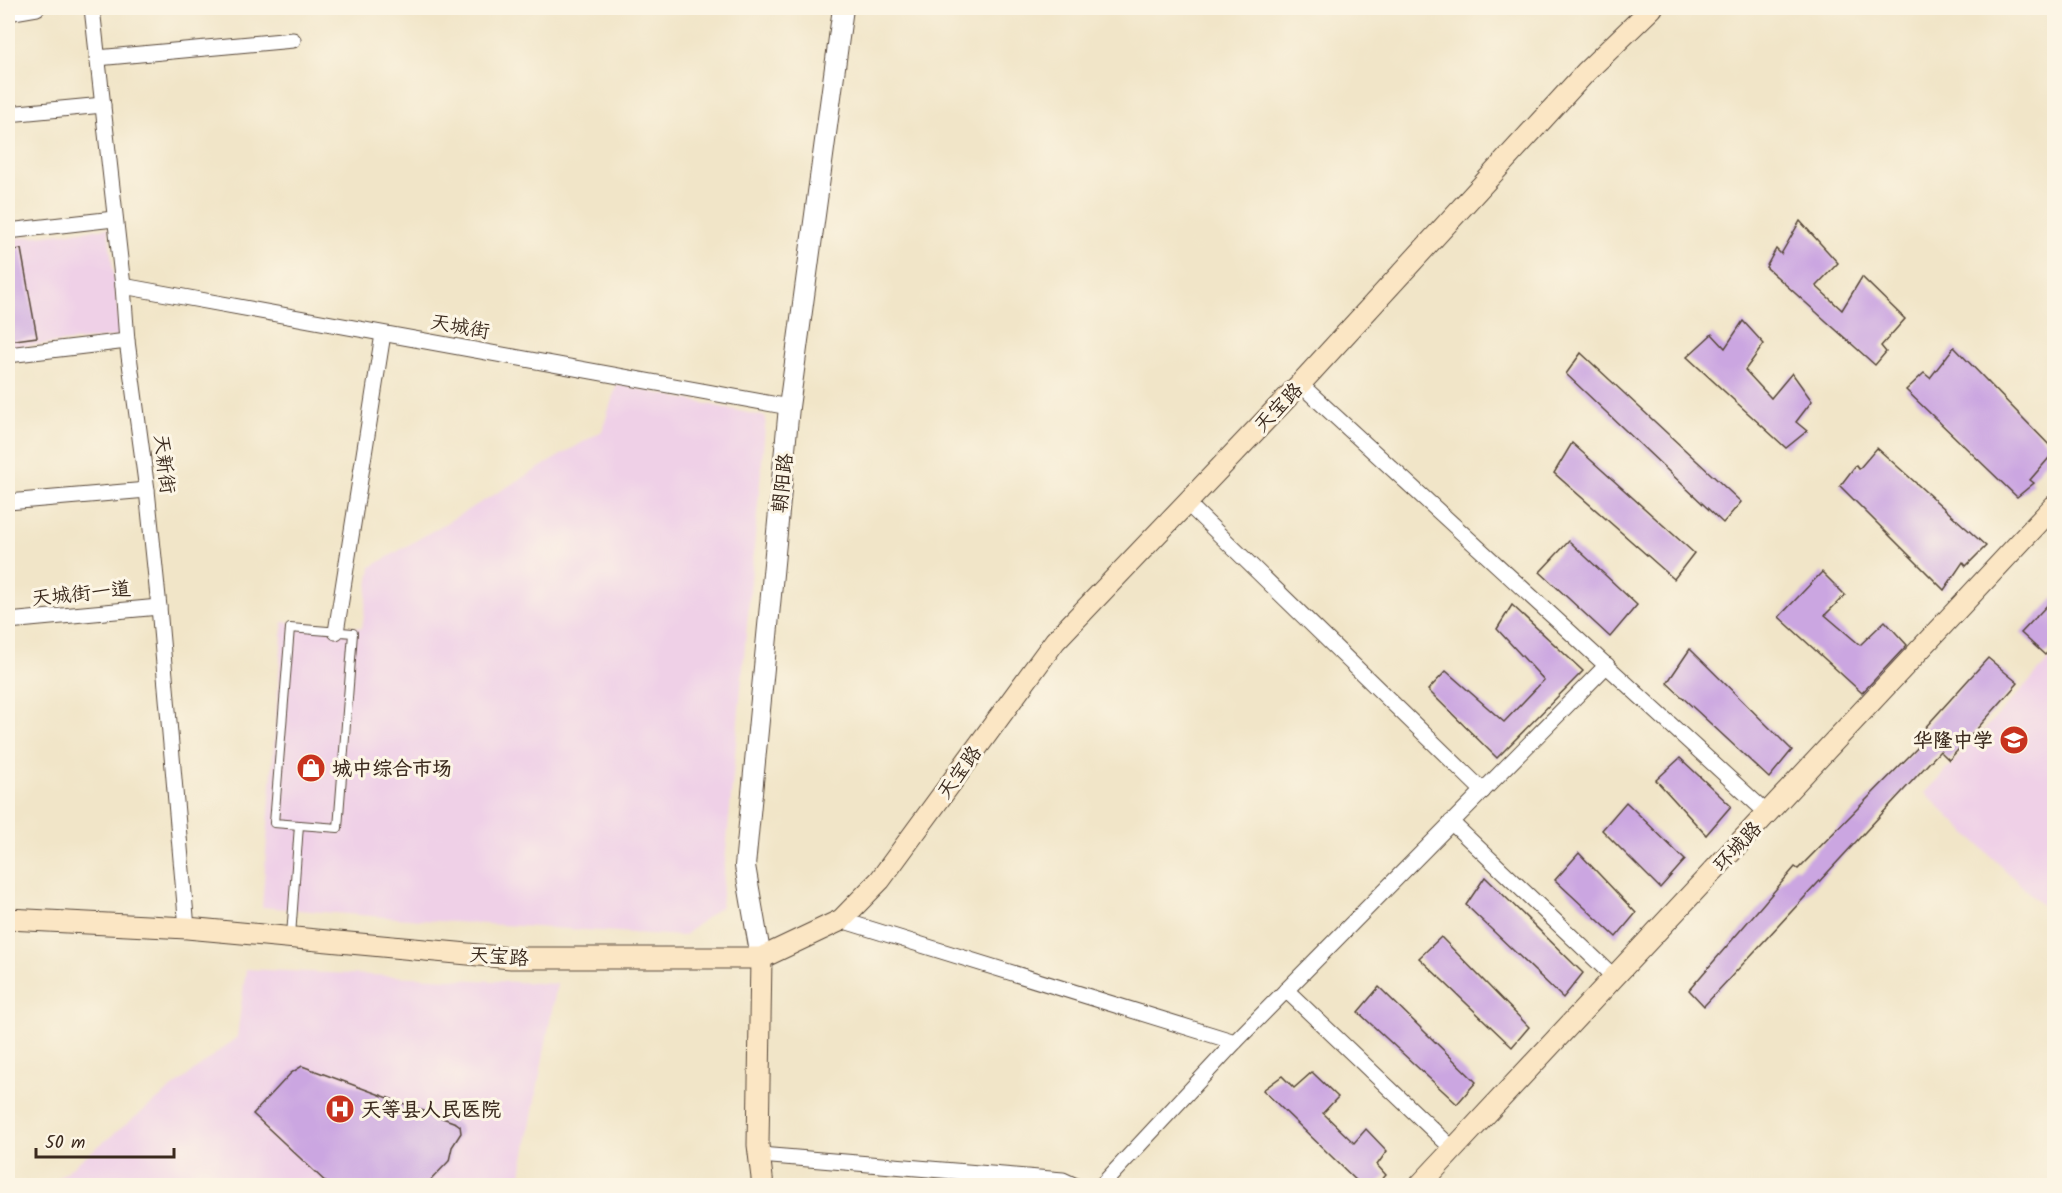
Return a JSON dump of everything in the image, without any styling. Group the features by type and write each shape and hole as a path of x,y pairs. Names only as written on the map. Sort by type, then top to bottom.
{"main road":[{"name":"天宝路","path":"8,919 187,927 511,958 761,958 842,920 879,880 1055,641 1300,384 1587,72 1652,8"},
{"name":"环城路","path":"1419,1185 2055,506"},
{"path":"761,958 760,1155 763,1185"}],"street":[{"path":"8,13 37,8"},
{"name":"天新街","path":"92,8 127,341 147,490 187,927"},
{"name":"朝阳路","path":"761,958 745,866 789,407 843,8"},
{"path":"98,58 293,40"},
{"path":"8,114 103,105"},
{"path":"8,231 114,219"},
{"name":"天城街","path":"123,286 789,407"},
{"path":"336,632 383,334"},
{"path":"8,355 127,341"},
{"path":"1300,384 1768,814"},
{"path":"8,502 147,490"},
{"path":"1187,502 1483,791"},
{"name":"天城街一道","path":"8,621 159,607"},
{"path":"1101,1185 1286,990 1607,665"},
{"path":"1452,822 1614,977"},
{"path":"842,920 1236,1042"},
{"path":"1286,990 1453,1149"},
{"path":"760,1155 1063,1180 1076,1185"}],"lane":[{"path":"290,628 353,633 338,828 299,825 274,823 290,628"},
{"path":"291,937 299,825"}],"shaded area":[{"path":"108,228 121,336 8,348 8,239"},
{"path":"617,384 766,417 721,906 683,936 422,920 262,907 283,622 362,628 371,567 602,431"},
{"name":"华隆中学","path":"2054,655 2054,917 1925,793"},
{"name":"天等县人民医院","path":"246,969 557,984 519,1185 52,1186 54,1181 237,1037"}],"building":[{"path":"1800,221 1838,263 1816,286 1842,310 1862,277 1905,319 1881,346 1886,352 1875,365 1766,267 1776,249 1781,254"},
{"path":"21,249 37,337 8,341 8,251"},
{"path":"1743,321 1764,344 1745,370 1771,398 1792,373 1812,401 1796,422 1807,431 1786,448 1687,357 1712,334 1725,348"},
{"path":"1954,347 2055,451 2030,480 2034,483 2017,497 1906,390 1924,373 1930,378"},
{"path":"1581,353 1741,502 1723,523 1566,374"},
{"path":"1572,443 1694,553 1674,579 1554,473"},
{"path":"1877,448 1986,546 1966,566 1963,562 1944,590 1840,486 1856,465 1859,469"},
{"path":"1569,541 1637,605 1610,637 1540,572"},
{"path":"1822,572 1845,595 1825,615 1860,645 1885,621 1907,645 1862,693 1779,617"},
{"path":"2055,597 2055,645 2045,655 2021,633"},
{"path":"1512,605 1583,671 1497,758 1428,690 1446,671 1504,722 1544,680 1497,629"},
{"path":"1690,649 1792,750 1769,778 1667,683"},
{"path":"1988,658 2018,683 1949,760 1940,751 1704,1006 1689,990 1795,867 1798,869 1928,737 1922,731"},
{"path":"1680,758 1731,806 1706,835 1656,780"},
{"path":"1626,802 1685,860 1660,888 1602,830"},
{"path":"1579,853 1636,913 1616,937 1555,880"},
{"path":"1485,877 1583,973 1563,998 1466,905"},
{"path":"1441,937 1529,1027 1512,1047 1419,958"},
{"path":"1379,987 1476,1082 1457,1104 1358,1012"},
{"path":"302,1066 456,1123 460,1126 461,1133 452,1147 449,1161 426,1185 329,1185 253,1114 291,1073"},
{"path":"1312,1072 1338,1097 1323,1113 1354,1143 1366,1129 1387,1151 1377,1165 1386,1175 1377,1185 1361,1185 1263,1090 1282,1076 1294,1088"}],"place":[{"name":"华隆中学","path":"2014,740"},
{"name":"城中综合市场","path":"311,768"},
{"name":"天等县人民医院","path":"340,1109"}]}
